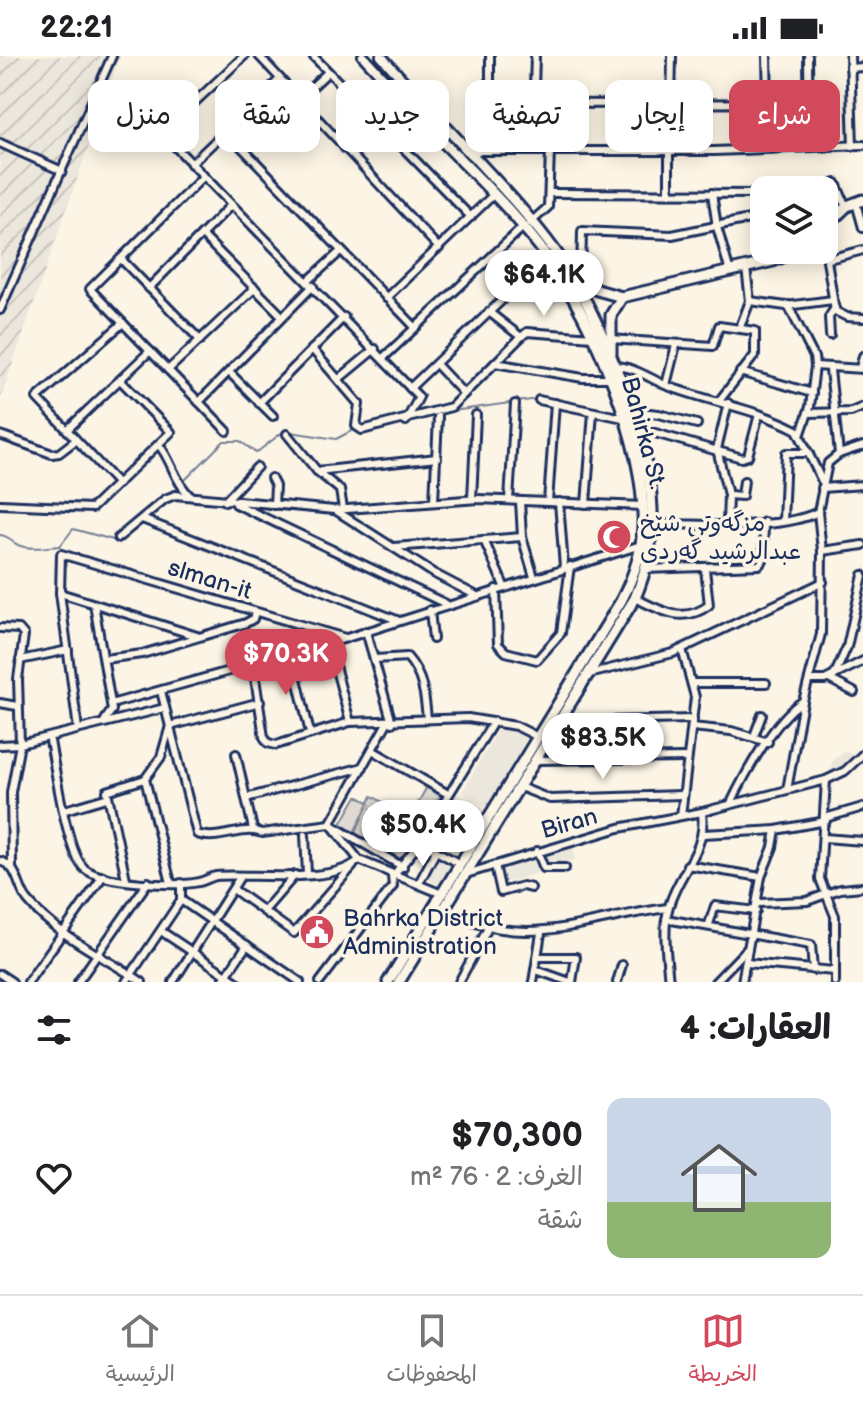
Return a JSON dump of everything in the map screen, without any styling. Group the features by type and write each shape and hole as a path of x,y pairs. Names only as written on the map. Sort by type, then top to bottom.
{"main road":[{"name":"Bahirka St.","path":"363,56 385,80"},
{"name":"Bahirka St.","path":"381,56 403,80"},
{"name":"Bahirka St.","path":"449,131 465,149"},
{"name":"Bahirka St.","path":"449,149 568,270 594,318 612,363 640,460"},
{"name":"Bahirka St.","path":"399,982 444,910 472,854 520,787 635,598 645,569 652,524 636,433 593,337 547,257 468,152"},
{"path":"838,215 846,207 860,202"},
{"path":"568,270 581,280 622,297 758,264"},
{"path":"612,363 611,315 622,297"},
{"name":"Bahirka St.","path":"472,854 477,837 621,601 641,545 646,489"},
{"name":"Bahirka St.","path":"388,982 442,894 463,869"}],"street":[{"path":"0,310 56,176 62,171 112,56"},
{"path":"244,56 162,133 419,397 419,403 406,421"},
{"path":"259,56 280,79"},
{"path":"313,56 336,80"},
{"path":"490,56 490,80"},
{"path":"534,80 535,56"},
{"path":"672,56 672,80"},
{"path":"767,56 768,80"},
{"path":"808,56 809,80"},
{"path":"850,56 853,146"},
{"path":"850,68 863,67"},
{"path":"319,80 328,72"},
{"path":"320,122 336,139"},
{"path":"191,164 215,141"},
{"path":"0,143 62,171"},
{"path":"840,146 863,145"},
{"path":"246,152 415,327"},
{"path":"348,152 439,248"},
{"path":"407,152 471,217"},
{"path":"383,358 493,255 544,212 550,193 550,152"},
{"path":"669,152 669,192"},
{"path":"203,177 90,289 227,431"},
{"path":"838,188 846,207"},
{"path":"550,193 750,194"},
{"path":"712,193 717,227 730,272"},
{"path":"386,298 492,196"},
{"path":"860,202 863,228"},
{"path":"149,288 231,205"},
{"path":"581,280 582,231 672,235 750,219"},
{"path":"202,235 282,316"},
{"path":"838,257 863,250"},
{"path":"199,402 341,251"},
{"path":"493,255 519,284"},
{"path":"410,388 547,257"},
{"path":"121,259 200,340"},
{"path":"830,264 838,315 863,318"},
{"path":"740,327 750,301 746,268"},
{"path":"0,286 9,290"},
{"path":"168,370 255,288"},
{"path":"750,301 788,305 834,304"},
{"path":"830,335 829,317 834,304"},
{"path":"788,305 814,357 815,366 808,413 800,436"},
{"path":"489,312 521,337"},
{"path":"259,403 344,317"},
{"path":"118,484 37,398 123,323"},
{"path":"610,339 713,346 719,326 755,331 755,355 719,401"},
{"path":"312,349 340,378 359,404 356,426 362,430 451,407 527,332 593,337"},
{"path":"666,385 676,345"},
{"path":"340,378 375,349"},
{"path":"67,430 150,351"},
{"path":"815,366 830,370 861,368 863,356"},
{"path":"495,363 583,378 609,378"},
{"path":"612,363 628,366 666,385 728,403 797,430 822,485"},
{"path":"436,364 464,394"},
{"path":"830,370 839,454"},
{"path":"229,372 273,416"},
{"path":"740,372 812,393"},
{"path":"0,504 92,508 159,445 171,432 120,380"},
{"path":"539,400 593,412 659,414 697,424"},
{"path":"548,502 555,403"},
{"path":"727,523 728,495 717,452 728,403"},
{"path":"509,500 515,404"},
{"path":"808,413 851,412 863,407"},
{"path":"586,504 593,412"},
{"path":"636,433 655,433 742,458 748,456 759,414"},
{"path":"472,499 476,415"},
{"path":"434,501 438,417"},
{"path":"287,434 317,471 340,490 343,509"},
{"path":"0,435 52,454 59,453 76,440"},
{"path":"159,445 172,462 177,481 189,495"},
{"path":"787,790 803,701 821,634 823,582 818,512 822,485 828,463 839,454 863,446"},
{"path":"783,521 787,452 809,453"},
{"path":"317,471 437,458"},
{"path":"229,502 257,467"},
{"path":"271,478 275,486 274,505"},
{"path":"728,495 742,496 744,481"},
{"path":"822,485 863,485"},
{"path":"118,538 170,496 189,495 229,502 334,510 472,499 643,506"},
{"path":"520,501 522,537 534,577"},
{"path":"229,502 446,604"},
{"path":"484,540 500,587 498,644 506,652 537,660 561,633 567,566 559,502"},
{"path":"334,510 475,595"},
{"path":"652,524 783,521 818,512"},
{"path":"142,519 397,620"},
{"path":"645,569 705,569 762,563 764,522"},
{"path":"392,547 522,537"},
{"path":"111,704 329,643 641,545"},
{"path":"822,551 863,545"},
{"name":"slman-it","path":"60,593 59,558 65,554 345,638"},
{"path":"635,598 668,614 693,614 709,605 705,569"},
{"path":"831,677 847,647 863,575"},
{"path":"589,674 682,649 823,582"},
{"path":"78,729 60,593 197,636"},
{"path":"94,604 111,704 110,716 97,725"},
{"path":"430,610 433,639"},
{"path":"104,659 142,654 250,621 255,612"},
{"path":"0,628 23,631 17,706 20,744 13,774 12,867 26,899 65,931 142,982"},
{"path":"330,824 389,723 366,631"},
{"path":"329,643 350,722"},
{"path":"681,816 693,723 693,683 682,649"},
{"path":"20,660 68,650"},
{"path":"291,654 310,733"},
{"path":"375,659 407,657 414,665 426,697 427,719"},
{"path":"811,680 831,677 862,663"},
{"path":"253,665 264,737 268,743 276,745 350,722 389,723 427,719 494,721 538,737"},
{"path":"831,677 854,692"},
{"path":"693,683 766,683"},
{"path":"161,691 197,834 210,837 253,829 262,833 330,824 403,867"},
{"path":"731,803 768,742 793,707 803,701"},
{"path":"170,726 260,702"},
{"path":"0,703 17,706"},
{"path":"0,745 20,744 165,708"},
{"path":"754,736 762,715"},
{"path":"392,877 420,842 494,721"},
{"path":"560,722 693,723 768,742"},
{"path":"126,879 106,798 110,789 145,779 161,757 170,726"},
{"path":"50,741 77,860 88,871 148,882 181,883 199,882 214,876 295,875 353,866"},
{"path":"372,750 448,794"},
{"path":"236,754 253,829"},
{"name":"Biran","path":"463,869 495,865 619,828 702,812 826,780 845,771 863,754"},
{"path":"537,760 687,758"},
{"path":"246,798 363,767"},
{"path":"145,779 171,883"},
{"path":"826,780 820,879 835,916 835,982"},
{"path":"520,787 550,799 682,795"},
{"path":"65,810 106,798"},
{"path":"703,834 776,830 825,820 863,807"},
{"path":"669,982 668,908 687,865 698,850 703,834 702,812"},
{"path":"436,814 477,837"},
{"path":"0,817 12,818"},
{"path":"330,824 359,860 392,877 419,883 442,894"},
{"path":"742,982 759,903 761,877 776,830"},
{"path":"305,835 307,874"},
{"path":"824,838 863,841"},
{"path":"420,842 463,869"},
{"path":"419,883 436,851"},
{"path":"537,851 541,867 565,868"},
{"path":"233,889 289,931 299,932 359,860"},
{"path":"0,861 12,867"},
{"path":"495,865 501,892 523,886 531,888"},
{"path":"687,865 761,877"},
{"path":"264,911 295,875"},
{"path":"28,982 103,876"},
{"path":"173,982 240,877"},
{"path":"320,982 393,886 392,877"},
{"path":"78,982 148,882"},
{"path":"126,982 181,900 181,883"},
{"path":"759,903 807,901 828,893 863,887"},
{"path":"181,900 300,982"},
{"path":"709,924 715,906 756,911"},
{"path":"444,910 488,928 541,933 668,908"},
{"path":"666,919 709,924 750,936 811,945 813,970"},
{"path":"459,982 488,928"},
{"path":"161,931 237,982"},
{"path":"533,982 541,933"},
{"path":"222,982 247,945"},
{"path":"715,982 748,948"},
{"path":"536,970 571,982 576,957 539,957"},
{"path":"747,963 834,971"},
{"path":"617,982 622,965"},
{"path":"0,974 12,982"}],"shaded area":[{"path":"0,56 120,56 112,80 88,80 88,148 0,400"},
{"path":"500,726 528,736 487,807 462,792"},
{"path":"843,751 857,755 827,775 835,756 839,757"},
{"path":"573,844 575,860 554,866 553,861 542,864 540,854"},
{"path":"438,855 452,863 439,886 427,878"},
{"path":"536,855 541,872 502,884 497,867"}],"green space":[{"path":"427,786 442,794 430,815 416,807"},
{"path":"357,796 370,803 354,832 341,824"},
{"path":"372,796 388,805 388,815 411,828 405,840 412,845 403,860 355,833"}],"waterway":[{"path":"438,413 538,399"},
{"path":"183,482 224,441 240,441 256,453 284,431 336,439 357,428"},
{"path":"0,535 22,547 33,548 60,546 73,529 117,541"}],"place":[{"name":"مزگەوتی شێخ عبدالرشید گەردی","path":"614,537"},
{"name":"Bahrka District Administration","path":"317,932"}]}
